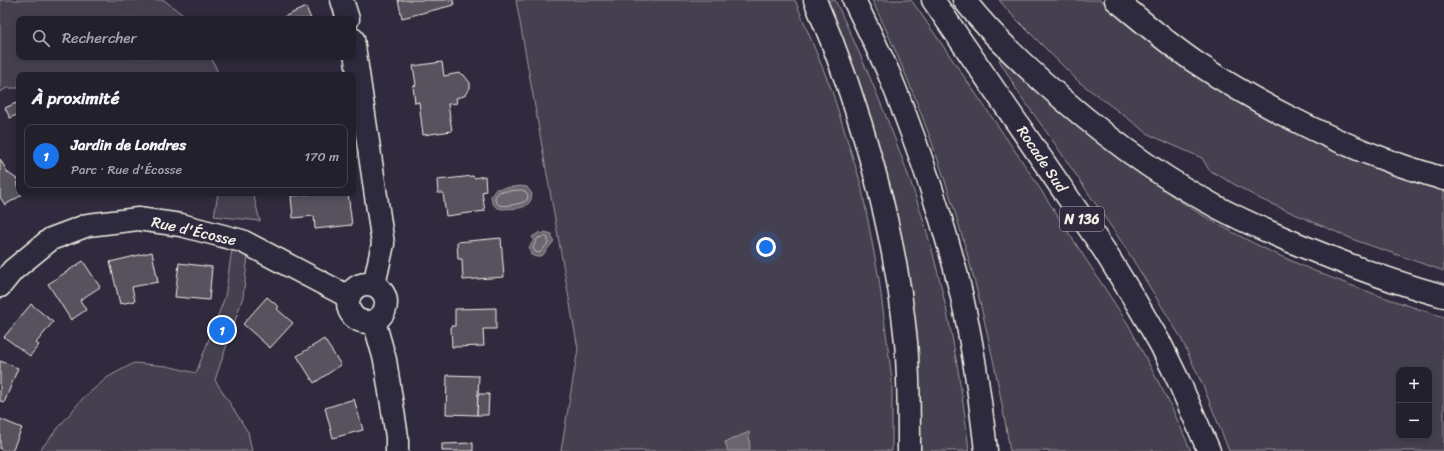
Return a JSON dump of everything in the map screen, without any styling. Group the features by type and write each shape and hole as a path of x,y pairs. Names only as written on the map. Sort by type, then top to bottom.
{"main road":[{"path":"342,0 347,16"},
{"path":"815,0 840,64 859,120 875,175 888,232 906,341 910,409 909,451"},
{"path":"854,0 891,81 920,157 948,240 974,355 986,451"},
{"name":"Rocade Sud","path":"933,0 1099,243 1136,302 1161,345 1179,382 1208,451"},
{"path":"964,0 1012,52 1069,105 1102,132 1164,175 1214,205 1250,224 1344,263 1444,296"},
{"path":"1116,0 1157,34 1194,61 1230,84 1269,106 1361,150 1388,161 1444,179"},
{"path":"356,60 383,244 374,285"},
{"name":"Rue d'Écosse","path":"0,286 13,270 51,239 88,225 138,219 181,225 242,241 349,297"},
{"path":"368,284 374,285 383,294 386,306 384,312 374,321 362,322 352,315 348,309 347,303 356,287 368,284"},
{"path":"374,321 385,360 397,438 397,451"}],"shaded area":[{"path":"0,0 164,0 184,16 16,16 16,60 212,60 218,72 16,72 16,88 7,88 0,92"},
{"path":"516,0 795,0 832,91 861,184 879,279 892,379 892,451 561,451 578,349"},
{"path":"825,0 835,0 860,54 894,137 924,222 952,335 962,393 969,451 919,451 912,332"},
{"path":"872,0 911,0 919,11 1022,161 1128,324 1172,408 1191,451 1010,451 988,335 958,220 919,108 897,54"},
{"path":"999,0 1101,0 1139,34 1191,72 1389,172 1444,191 1444,271 1357,241 1260,199 1209,170 1202,158 1150,135 1079,82 1010,13"},
{"path":"1005,59 1157,185 1194,210 1284,258 1379,296 1444,317 1444,451 1229,451 1204,388 1180,336 1125,247 1020,95 999,60"},
{"path":"217,196 254,196 260,221 214,216"},
{"path":"232,249 248,256 243,297 215,380 248,432 252,451 39,451 83,398 108,377 134,363 167,366 196,373 225,297"}],"water":[{"path":"521,186 527,187 532,194 529,203 521,208 502,209 495,207 491,196 496,189"},
{"path":"540,232 542,234 545,232 552,234 554,241 543,255 536,257 531,255 529,247 534,240 532,237"},
{"path":"749,432 750,451 728,451 725,442"}],"building":[{"path":"398,0 453,0 454,5 402,18"},
{"path":"306,7 310,16 286,16"},
{"path":"442,62 444,76 459,73 464,75 470,83 470,88 464,96 456,98 457,103 448,104 452,131 423,135 419,102 415,103 413,86 416,85 413,66"},
{"path":"16,103 16,115 10,118 5,108"},
{"path":"0,159 8,173 16,178 16,196 20,196 5,205 0,197"},
{"path":"473,176 474,178 485,176 486,191 482,192 485,211 446,216 443,193 438,193 437,180"},
{"path":"291,196 348,196 352,225 315,229 314,216 293,218"},
{"path":"501,238 504,277 463,280 462,259 458,259 457,242"},
{"path":"152,252 158,282 132,287 135,301 120,304 110,262"},
{"path":"83,261 100,287 80,300 86,310 71,320 48,284"},
{"path":"179,263 212,267 209,300 175,297"},
{"path":"267,297 279,307 277,309 293,323 270,348 243,324"},
{"path":"31,304 53,322 36,343 39,345 30,356 4,337"},
{"path":"496,308 496,329 483,329 484,346 452,347 451,326 455,326 455,309"},
{"path":"324,339 341,365 314,383 297,356"},
{"path":"0,361 18,368 4,403 0,401"},
{"path":"447,375 479,376 477,415 446,414"},
{"path":"478,394 489,394 488,415 477,415"},
{"path":"354,399 363,430 333,438 325,408"},
{"path":"0,419 22,428 12,451 4,451 0,449"},
{"path":"473,443 473,451 442,451 442,444"}],"place":[{"name":"Jardin de Londres","path":"222,330"}]}
